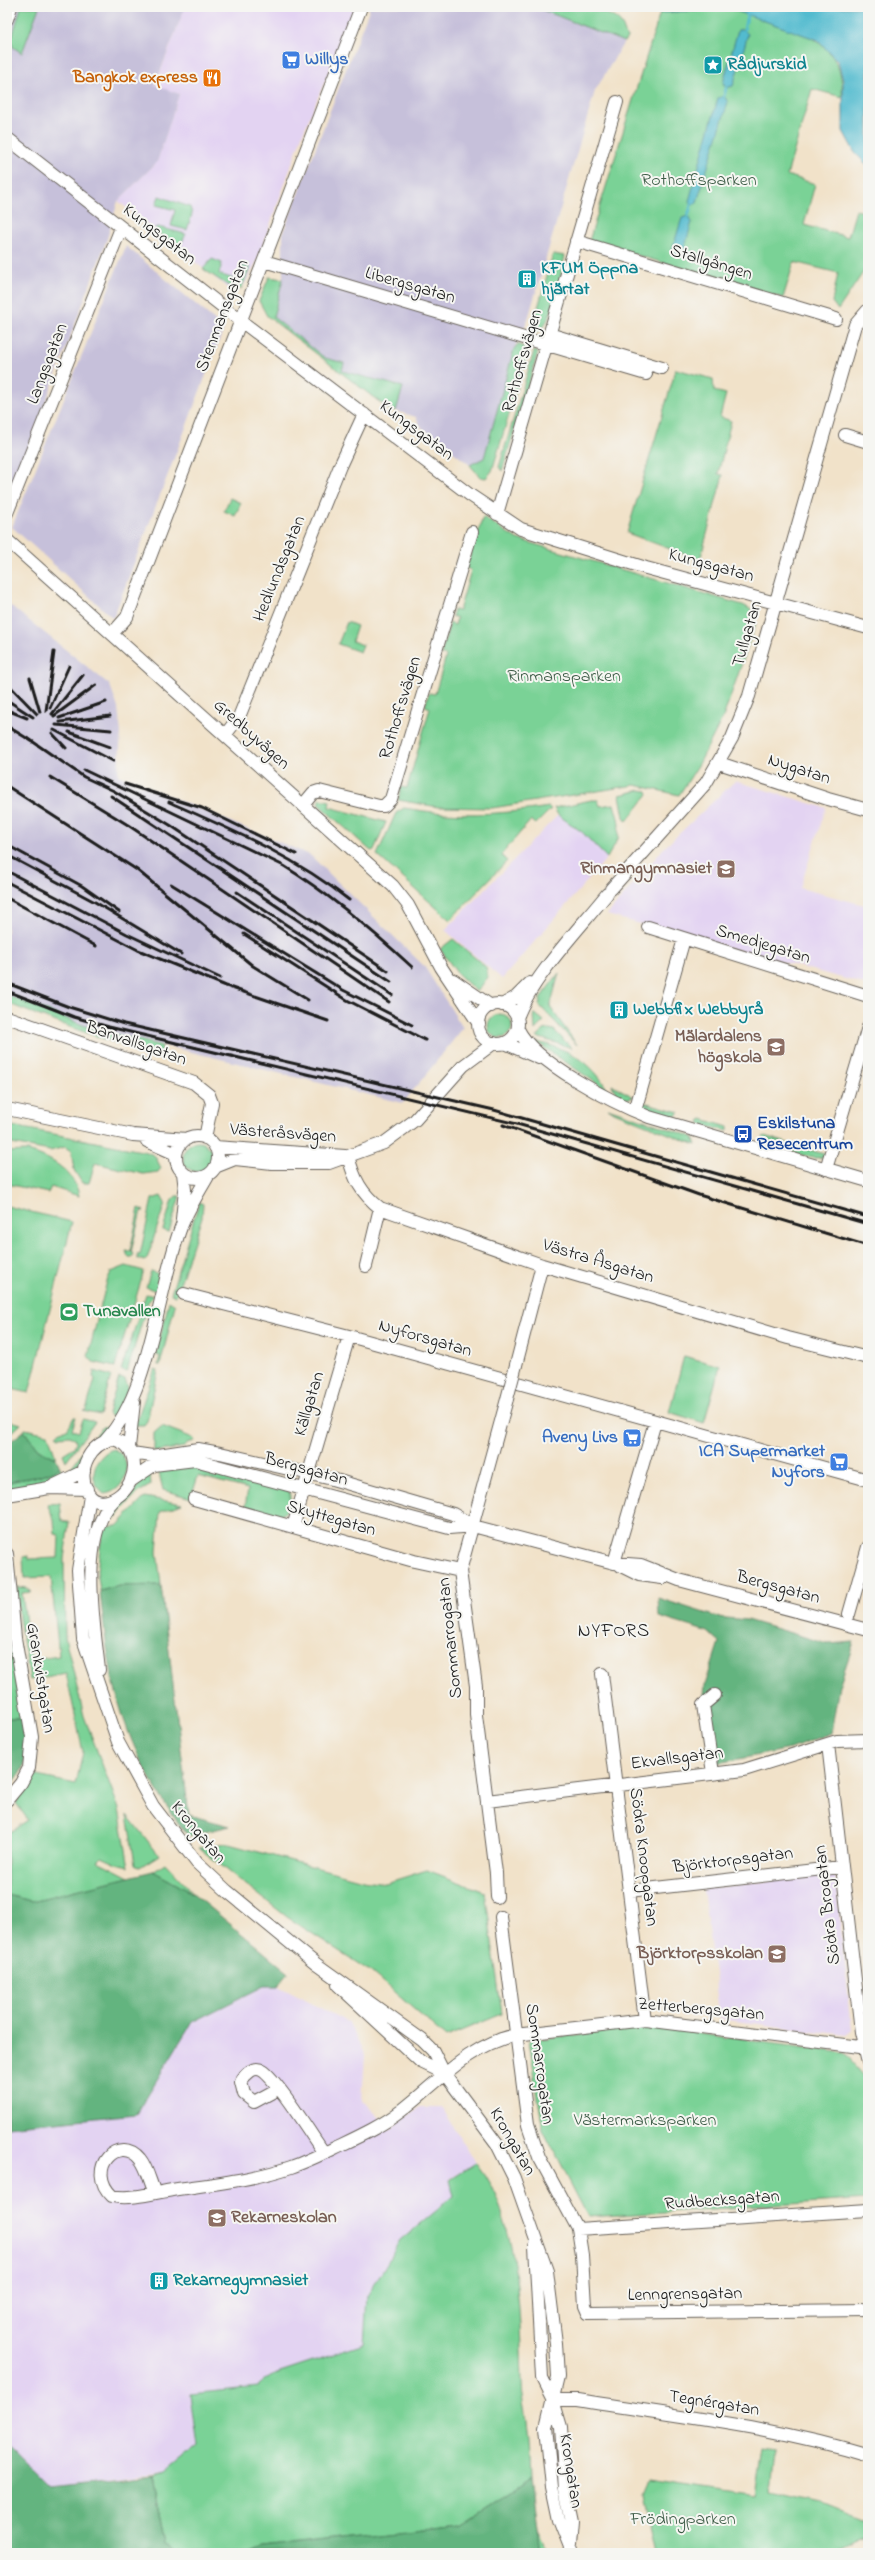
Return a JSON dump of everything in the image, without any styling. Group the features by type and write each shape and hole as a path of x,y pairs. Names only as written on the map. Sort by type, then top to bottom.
{"street":[{"path":"7,19 11,7"},
{"name":"Stenmansgatan","path":"112,634 127,617 361,7"},
{"name":"Rothoffsvägen","path":"497,514 617,102"},
{"name":"Kungsgatan","path":"7,138 120,228 241,321 497,514 521,529 544,538 868,628"},
{"name":"Langsgatan","path":"7,513 120,228"},
{"name":"Stallgången","path":"576,241 836,319"},
{"name":"Libergsgatan","path":"264,261 548,339"},
{"name":"Tullgatan","path":"518,1023 523,1004 559,953 609,892 706,783 719,763 732,738 749,696 855,325 868,310"},
{"path":"548,339 662,368"},
{"path":"548,339 646,374"},
{"name":"Hedlundsgatan","path":"225,735 239,717 340,466 364,414"},
{"path":"845,435 868,442"},
{"name":"Rothoffsvägen","path":"303,805 313,794 319,791 379,806 384,806 391,799 472,532"},
{"name":"Gredbyvägen","path":"7,540 385,878 401,895 447,976 479,1026"},
{"name":"Nygatan","path":"719,763 828,799 868,810"},
{"name":"Smedjegatan","path":"648,927 868,996"},
{"path":"635,1111 684,939"},
{"name":"Tullgatan","path":"496,1005 516,998 559,953"},
{"name":"Gredbyvägen","path":"447,976 496,1005"},
{"path":"561,1070 526,1041 511,1009 496,1005 483,1011 479,1026 485,1039 500,1043 561,1070 616,1104 868,1181"},
{"name":"Banvallsgatan","path":"7,1017 194,1083 209,1094 212,1103 205,1138"},
{"path":"500,1043 514,1037 518,1023"},
{"name":"Västeråsvägen","path":"212,1171 235,1159 302,1164 329,1163 384,1143 400,1134 426,1109 464,1066 475,1046 479,1026"},
{"path":"826,1169 868,1027"},
{"name":"Västeråsvägen","path":"464,1066 500,1043"},
{"path":"7,1109 133,1136 188,1139 199,1136 205,1138 215,1147 217,1159 212,1171 181,1226"},
{"path":"133,1136 176,1154"},
{"path":"49,1488 88,1493 107,1501 115,1499 123,1493 132,1480 134,1462 130,1450 136,1391 181,1226 185,1190 183,1173 177,1161 176,1154 182,1143 188,1139"},
{"name":"Västeråsvägen","path":"215,1147 278,1153 326,1153 348,1156"},
{"name":"Västra Åsgatan","path":"348,1156 354,1178 361,1192 380,1208 542,1265 788,1338 868,1358"},
{"path":"183,1173 195,1178 212,1171"},
{"path":"366,1266 380,1208"},
{"name":"Sommarrogatan","path":"497,1897 476,1715 476,1686 460,1571 542,1265"},
{"name":"Nyforsgatan","path":"184,1294 349,1336 654,1422 868,1480"},
{"name":"Källgatan","path":"293,1527 349,1336"},
{"path":"88,1493 84,1471 90,1454 105,1441 120,1423 136,1391"},
{"path":"614,1563 654,1422"},
{"path":"105,1441 119,1440 130,1450"},
{"name":"Bergsgatan","path":"130,1450 152,1456 198,1449 308,1473 453,1514 472,1526 614,1563 640,1575 679,1580 868,1630"},
{"name":"Bergsgatan","path":"132,1480 154,1465 181,1460 194,1460 304,1488 449,1528 472,1526"},
{"path":"7,1496 49,1488 84,1471"},
{"name":"Krongatan","path":"88,1493 78,1570 78,1591 83,1639 125,1756 149,1800 197,1863 227,1892 316,1964 421,2062 444,2073 497,2144 514,2178 547,2271 556,2343 558,2377 546,2427 548,2453 559,2520 571,2549"},
{"name":"Krongatan","path":"100,1689 92,1591 94,1546 103,1513 115,1499"},
{"name":"Skyttegatan","path":"194,1499 414,1561 460,1571"},
{"path":"849,1614 868,1547"},
{"name":"Grankvistgatan","path":"7,1554 15,1638 32,1737 29,1768 21,1783 7,1800"},
{"name":"Södra Knoopgatan","path":"602,1674 645,2020"},
{"path":"713,1773 703,1705 715,1695"},
{"name":"Ekvallsgatan","path":"487,1800 758,1767 828,1744 868,1740"},
{"name":"Södra Brogatan","path":"828,1744 841,1867 868,2062"},
{"name":"Björktorpsgatan","path":"629,1891 841,1867"},
{"name":"Sommarrogatan","path":"501,1917 524,2109 532,2141 578,2229"},
{"name":"Zetterbergsgatan","path":"444,2073 472,2051 501,2038 515,2035 645,2020 866,2048"},
{"path":"154,2192 141,2160 136,2155 123,2150 108,2156 102,2165 101,2173 106,2190 112,2196 120,2197 154,2192 270,2173 291,2167 368,2133 401,2111 444,2073"},
{"path":"278,2089 324,2153"},
{"name":"Rudbecksgatan","path":"578,2229 868,2210"},
{"name":"Lenngrensgatan","path":"578,2229 582,2255 585,2306 588,2313 868,2310"},
{"name":"Krongatan","path":"535,2238 535,2274 542,2378 553,2400"},
{"name":"Tegnérgatan","path":"553,2400 578,2400 770,2431 832,2444 868,2455"}],"shaded area":[{"path":"7,7 185,7 155,85 179,94 157,162 118,201 107,239 7,505"},
{"path":"185,7 356,7 303,133 257,261 243,287 229,289 118,201 157,162 179,94 155,86"},
{"path":"370,7 535,7 624,42 595,91 528,319 514,349 484,458 470,465 421,427 416,417 396,411 402,387 342,371 344,363 325,358 273,317 283,279 283,233"},
{"path":"126,246 224,328 113,618 12,527"},
{"path":"7,603 110,685 118,708 121,733 118,775 310,855 424,966 463,1028 403,1103 88,1027 7,995"},
{"name":"Rinmangymnasiet","path":"735,781 826,808 800,888 868,906 868,985 607,915 663,849"},
{"name":"Rinmangymnasiet","path":"558,815 582,832 607,858 502,979 445,930"},
{"name":"Björktorpsskolan","path":"835,1873 852,2030 846,2035 720,2019 703,1889"},
{"name":"Rekarneskolan","path":"264,1986 278,1986 349,2023 365,2055 362,2101 390,2129 420,2107 441,2107 476,2163 450,2179 454,2196 401,2240 367,2296 365,2344 274,2374 258,2387 191,2394 198,2446 165,2473 49,2487 7,2445 7,2127 136,2114 192,2022"}],"green space":[{"path":"21,7 39,7 22,53 13,47 11,41"},
{"path":"535,7 568,7 604,12 621,23 627,38 624,42"},
{"name":"Rothoffsparken","path":"728,8 786,26 805,34 821,44 833,58 841,75 842,97 812,89 787,175 815,184 804,225 848,237 856,210 868,213 868,265 838,310 832,302 838,273 794,262 783,298 589,241 660,13"},
{"path":"159,196 190,207 192,214 187,230 171,226 175,210 156,205"},
{"path":"158,227 186,234 179,248 155,231 155,228"},
{"path":"553,254 565,256 553,308 544,326 538,332 532,329"},
{"path":"212,259 222,263 219,274 237,280 242,266 250,268 241,289 227,285 203,269"},
{"path":"269,277 283,279 273,317 325,358 344,363 342,371 403,387 396,411 390,410 267,316 259,301"},
{"path":"518,344 527,349 527,355 492,471 486,478 480,477 470,465 484,458 514,349"},
{"path":"534,351 538,352 502,471 499,467"},
{"path":"676,369 713,379 714,391 726,394 720,417 731,421 718,474 723,475 700,560 627,533"},
{"path":"230,498 241,503 235,516 224,511"},
{"name":"Rinmansparken","path":"483,517 517,539 743,605 752,610 756,623 724,715 699,764 679,795 635,785 492,808 438,807 398,800 401,787 407,788 430,708 425,706 429,693 435,694 446,656 441,654 450,623 455,625 457,618 452,616 454,610 459,611 471,570 466,568"},
{"path":"347,622 357,626 352,641 363,645 360,652 338,644"},
{"path":"640,790 647,791 648,794 627,821 624,817 620,795"},
{"path":"320,799 330,801 329,807 386,822 374,850 371,851 318,804"},
{"path":"591,800 598,800 600,806 614,804 619,822 618,839 607,858 582,832 558,815 554,808"},
{"path":"549,807 551,809 536,824 531,820 501,855 507,861 450,920 377,855 396,813 404,808 442,813 476,814 511,812"},
{"path":"453,939 486,967 488,977 477,992 457,973 440,949"},
{"path":"559,973 550,1007 577,1045 539,1005 541,997"},
{"path":"7,995 88,1027 162,1046 161,1057 84,1032 7,1003"},
{"path":"534,1013 544,1021 535,1030"},
{"path":"500,1014 508,1018 512,1026 508,1034 500,1038 492,1034 488,1026 492,1018"},
{"path":"544,1030 554,1030 572,1048 537,1037"},
{"path":"536,1042 569,1052 587,1064 602,1081 608,1091"},
{"path":"612,1085 634,1097 623,1099 617,1096"},
{"path":"643,1103 679,1112 675,1117 646,1107"},
{"path":"608,1108 693,1137 696,1145 614,1112"},
{"path":"702,1119 728,1127 728,1131 701,1125 699,1121"},
{"path":"7,1125 147,1152 155,1156 161,1168 158,1172 143,1174 95,1163 89,1183 82,1183 74,1170 71,1151 65,1147 50,1151 12,1144 7,1139"},
{"path":"764,1136 827,1155 821,1158 804,1156 763,1139"},
{"path":"198,1142 209,1146 213,1157 209,1168 198,1172 187,1168 183,1157 187,1146"},
{"path":"27,1151 53,1161 67,1172 77,1187 79,1196 51,1187 48,1193 7,1184 7,1152"},
{"path":"161,1196 165,1203 147,1259 145,1261 138,1259 137,1254 140,1255 152,1199"},
{"path":"176,1196 180,1196 169,1232 163,1230 172,1200"},
{"path":"199,1202 203,1204 202,1217 176,1296 171,1294"},
{"path":"7,1206 72,1222 29,1393 7,1388"},
{"path":"139,1208 144,1211 141,1211 131,1252 134,1254 132,1257 128,1257 126,1251 130,1252"},
{"path":"126,1266 144,1271 115,1367 93,1362 88,1356 107,1281 111,1272"},
{"path":"151,1271 157,1273 159,1280 156,1291 146,1287"},
{"path":"146,1294 154,1296 148,1302 127,1372 121,1370"},
{"path":"169,1301 175,1305 160,1365 158,1365 160,1356 156,1355"},
{"path":"684,1356 720,1366 704,1423 669,1412"},
{"path":"155,1369 158,1371 147,1421 144,1425 135,1425"},
{"path":"94,1371 111,1376 100,1415 83,1411 86,1410 95,1379 93,1377"},
{"path":"119,1378 125,1379 128,1387 118,1419 110,1416 108,1413"},
{"path":"74,1417 76,1417 72,1430 79,1432 83,1419 95,1422 66,1461 63,1454 74,1447 76,1442 75,1438 69,1436 59,1437 56,1435 68,1428"},
{"path":"11,1421 21,1424 7,1437 7,1425 10,1425"},
{"path":"109,1426 77,1469 71,1471 72,1466 102,1427"},
{"path":"162,1426 193,1438 195,1441 187,1443 184,1447 154,1452 154,1433"},
{"path":"25,1429 48,1434 56,1458 38,1449 24,1431"},
{"path":"24,1431 38,1449 56,1458 60,1467 48,1473 7,1483 7,1444"},
{"path":"113,1449 120,1453 125,1460 126,1474 118,1487 112,1492 104,1494 95,1482 95,1469 101,1457 106,1452"},
{"path":"183,1464 208,1466 289,1491 290,1502 288,1508 280,1516 245,1507 248,1489 198,1476 191,1498 163,1490 158,1469"},
{"path":"60,1467 64,1476 7,1490 7,1483 48,1473"},
{"path":"150,1472 151,1485 137,1493 115,1518 107,1518 131,1495 145,1475"},
{"path":"145,1497 182,1504 160,1512 157,1552 161,1585 119,1586 100,1591 97,1571 103,1527 117,1526"},
{"path":"60,1503 62,1521 69,1522 64,1559 65,1637 84,1716 119,1809 129,1867 117,1864 102,1857 98,1861 129,1877 32,1901 7,1896 7,1834 28,1820 16,1803 32,1775 76,1784 83,1752 66,1673 30,1680 19,1618 17,1587 27,1588 32,1592 22,1593 31,1660 59,1656 51,1577 24,1578 23,1557 28,1556 29,1559 58,1558 59,1535 55,1534 54,1519 47,1504"},
{"path":"161,1585 189,1815 230,1826 188,1836 167,1806 150,1777 124,1721 109,1661 100,1591 119,1586"},
{"path":"658,1598 717,1617 747,1620 828,1644 854,1642 839,1686 831,1733 791,1749 718,1763 712,1762 703,1705 705,1685 719,1642 708,1632 659,1617"},
{"path":"7,1621 23,1718 7,1718"},
{"path":"7,1718 23,1718 26,1745 23,1768 12,1784 7,1784"},
{"path":"127,1815 159,1855 140,1867 135,1864"},
{"path":"225,1843 363,1880 386,1883 427,1870 485,1892 502,2014 446,2037 371,1972 287,1917 199,1848"},
{"path":"165,1863 194,1894 153,1871"},
{"path":"153,1871 194,1894 289,1973 278,1986 264,1986 192,2022 136,2114 7,2127 7,1895 32,1901"},
{"name":"Västermarksparken","path":"648,2027 844,2053 868,2081 868,2199 588,2217 543,2130 529,2040"},
{"path":"476,2163 491,2185 501,2211 515,2268 520,2328 522,2388 529,2437 531,2480 459,2526 263,2548 251,2553 176,2553 166,2545 153,2476 165,2473 198,2446 191,2394 258,2387 274,2374 364,2344 367,2296 401,2240 454,2196 450,2180"},
{"path":"7,2445 49,2487 153,2476 166,2545 176,2553 7,2553"},
{"name":"Frödingparken","path":"763,2449 775,2451 771,2491 821,2502 868,2521 868,2533 826,2553 655,2553 642,2494 648,2480 756,2496"},
{"path":"531,2480 540,2553 251,2553 263,2548 459,2526"},
{"path":"537,2530 549,2553 540,2553"}],"water":[{"path":"641,7 868,7 868,166 855,153 843,131 843,80 838,62 818,40 728,8 660,13"},
{"path":"743,29 748,34 733,86 726,88 723,83 738,30"},
{"path":"724,96 728,102 697,202 691,206 689,201 718,98"},
{"path":"688,216 692,222 683,253 677,254 672,250 682,218"}],"waterway":[{"path":"744,30 747,15"},
{"path":"724,96 726,88"},
{"path":"688,216 691,206"}],"railway":[{"path":"46,711 54,652"},
{"path":"50,708 69,666"},
{"path":"52,714 83,675"},
{"path":"30,678 40,712"},
{"path":"7,683 37,714"},
{"path":"54,716 96,685"},
{"path":"7,700 33,717"},
{"path":"59,718 106,702"},
{"path":"7,710 27,718"},
{"path":"60,722 110,716"},
{"path":"56,725 111,730"},
{"path":"7,726 33,742"},
{"path":"54,730 113,761"},
{"path":"69,732 110,747"},
{"path":"52,733 66,748"},
{"path":"29,739 84,777 114,791 170,825 388,971"},
{"path":"84,770 284,866 351,914 412,967"},
{"path":"50,777 128,825 389,1002"},
{"path":"125,784 202,808 296,854"},
{"path":"7,786 137,870 253,966 308,1000"},
{"path":"111,796 391,982"},
{"path":"169,802 262,845 307,870 349,900"},
{"path":"7,845 82,886 119,912"},
{"path":"7,855 95,902 181,954"},
{"path":"7,871 127,934 220,978"},
{"path":"7,882 138,950 226,986 328,1021"},
{"path":"171,884 343,990 412,1025"},
{"path":"237,892 392,995"},
{"path":"7,898 96,946"},
{"path":"244,934 347,1000 425,1040"},
{"path":"7,983 69,1007 124,1024 494,1110 868,1217"},
{"path":"7,991 74,1017 109,1027 517,1124 868,1224"},
{"path":"503,1125 699,1195 868,1246"}],"place":[{"name":"Willys","path":"291,60"},
{"name":"Rådjurskid","path":"713,65"},
{"name":"Bangkok express","path":"212,78"},
{"name":"KFUM Öppna hjärtat","path":"527,279"},
{"name":"Rinmangymnasiet","path":"726,869"},
{"name":"Webbfix Webbyrå","path":"619,1010"},
{"name":"Mälardalens högskola","path":"776,1047"},
{"name":"Eskilstuna Resecentrum","path":"743,1134"},
{"name":"Tunavallen","path":"69,1312"},
{"name":"Aveny Livs","path":"632,1438"},
{"name":"ICA Supermarket Nyfors","path":"839,1462"},
{"name":"Björktorpsskolan","path":"777,1954"},
{"name":"Rekarneskolan","path":"217,2218"},
{"name":"Rekarnegymnasiet","path":"159,2281"}],"district":[{"name":"NYFORS","path":"614,1631"}]}
